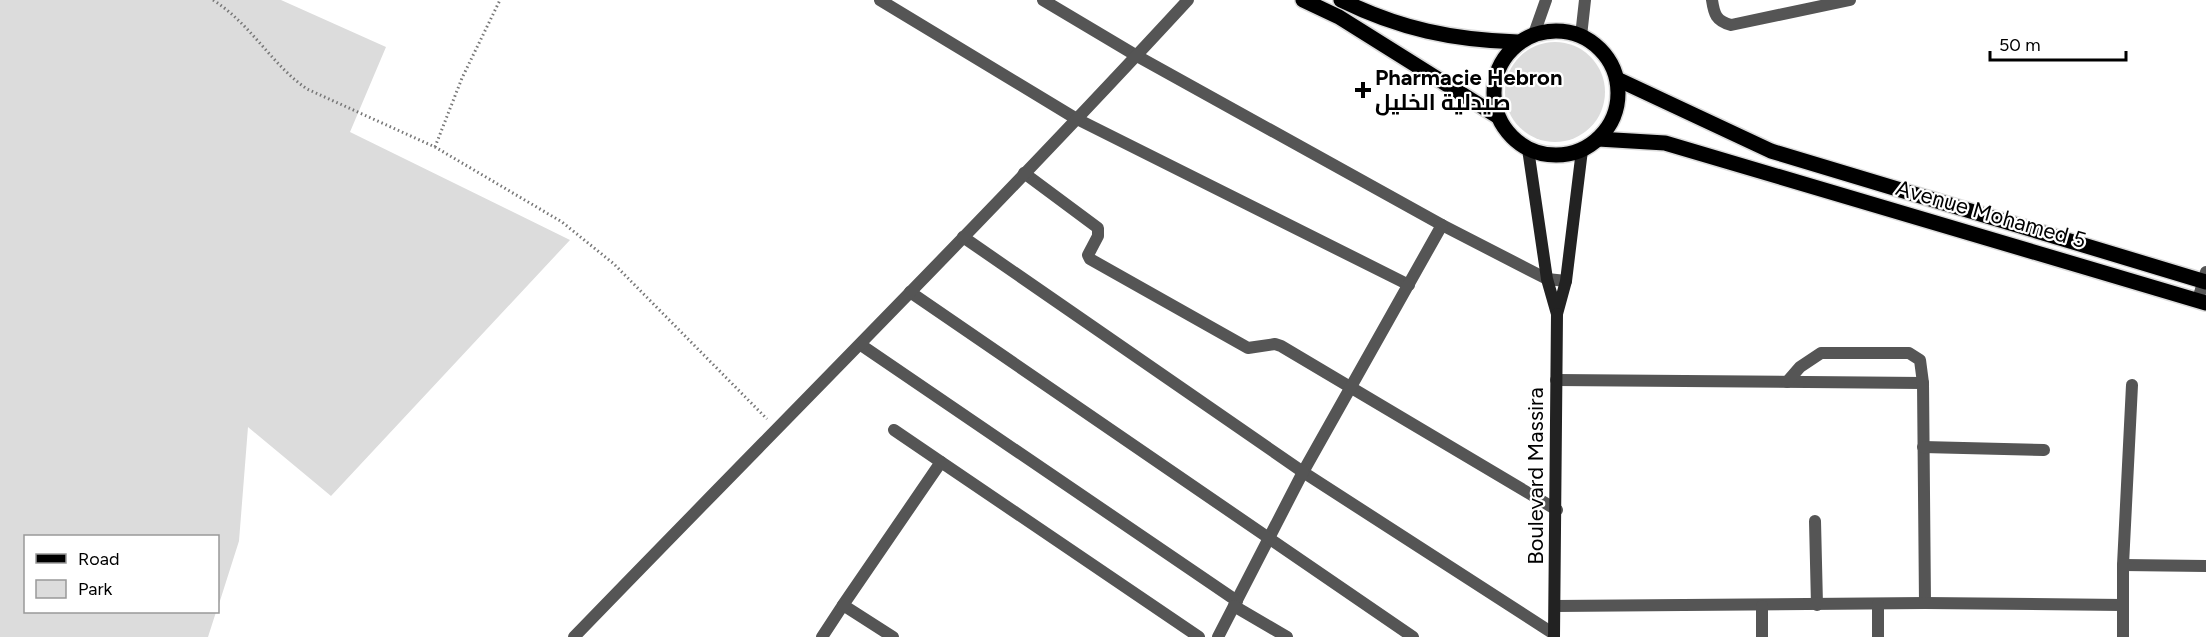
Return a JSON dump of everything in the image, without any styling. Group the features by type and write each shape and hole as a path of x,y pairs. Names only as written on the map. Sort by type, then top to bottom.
{"main road":[{"path":"1303,0 1352,26 1497,116"},
{"path":"1349,2 1436,35 1470,41 1518,42"},
{"path":"1558,30 1581,36 1598,46 1610,61 1617,79 1619,95 1616,111 1598,139 1582,150 1555,155 1528,149 1510,136 1497,116 1493,100 1496,76 1506,54 1518,42 1533,34 1558,30"},
{"name":"Avenue Mohamed 5","path":"1617,79 1771,151 2205,278"},
{"name":"Avenue Mohamed 5","path":"1598,139 1665,143 1764,170 2202,302"},
{"path":"1528,149 1547,279 1557,314"},
{"path":"1557,314 1566,281 1582,150"},
{"name":"Boulevard Massira","path":"1554,636 1557,510 1557,314"}],"street":[{"path":"880,0 1076,118 1409,285"},
{"path":"1043,0 1137,56 1442,225 1547,279 1566,281"},
{"path":"574,637 861,345 1188,0"},
{"path":"1533,34 1546,0"},
{"path":"1581,36 1585,0"},
{"path":"1712,0 1714,15 1722,22 1731,25 1807,4 1850,0"},
{"path":"1349,2 1352,26"},
{"path":"1024,172 1098,228 1098,236 1088,255 1090,259 1248,348 1275,344 1281,346 1557,510"},
{"path":"1218,637 1303,472 1442,225"},
{"path":"963,237 1303,472 1554,636"},
{"path":"2202,302 2205,278"},
{"path":"910,292 1413,637"},
{"path":"861,345 1287,637"},
{"path":"1788,382 1810,358 1835,351 1909,353 1920,360 1923,383 1924,603"},
{"path":"1556,380 1923,383"},
{"path":"2123,637 2123,565 2132,385"},
{"path":"894,430 1199,637"},
{"path":"1923,447 2044,450"},
{"path":"822,637 941,462"},
{"path":"1815,521 1817,605"},
{"path":"2123,565 2206,566"},
{"path":"1555,606 1924,603 2123,605"},
{"path":"843,604 893,637"},
{"path":"1878,604 1878,637"},
{"path":"1762,606 1762,637"}],"path":[{"path":"213,0 230,10 254,34 289,77 307,89 435,147 562,222 614,264 776,429"},
{"path":"435,147 462,78 500,0"}],"green space":[{"path":"0,0 281,0 386,47 350,132 570,240 331,496 248,427 239,541 219,604 219,535 24,535 24,613 216,613 208,637 0,637"},
{"path":"1555,42 1583,50 1597,64 1605,92 1597,120 1583,134 1555,142 1527,134 1513,120 1505,92 1513,64 1527,50"}],"place":[{"name":"Pharmacie Hebron صيدلية الخليل","path":"1363,90"}]}
